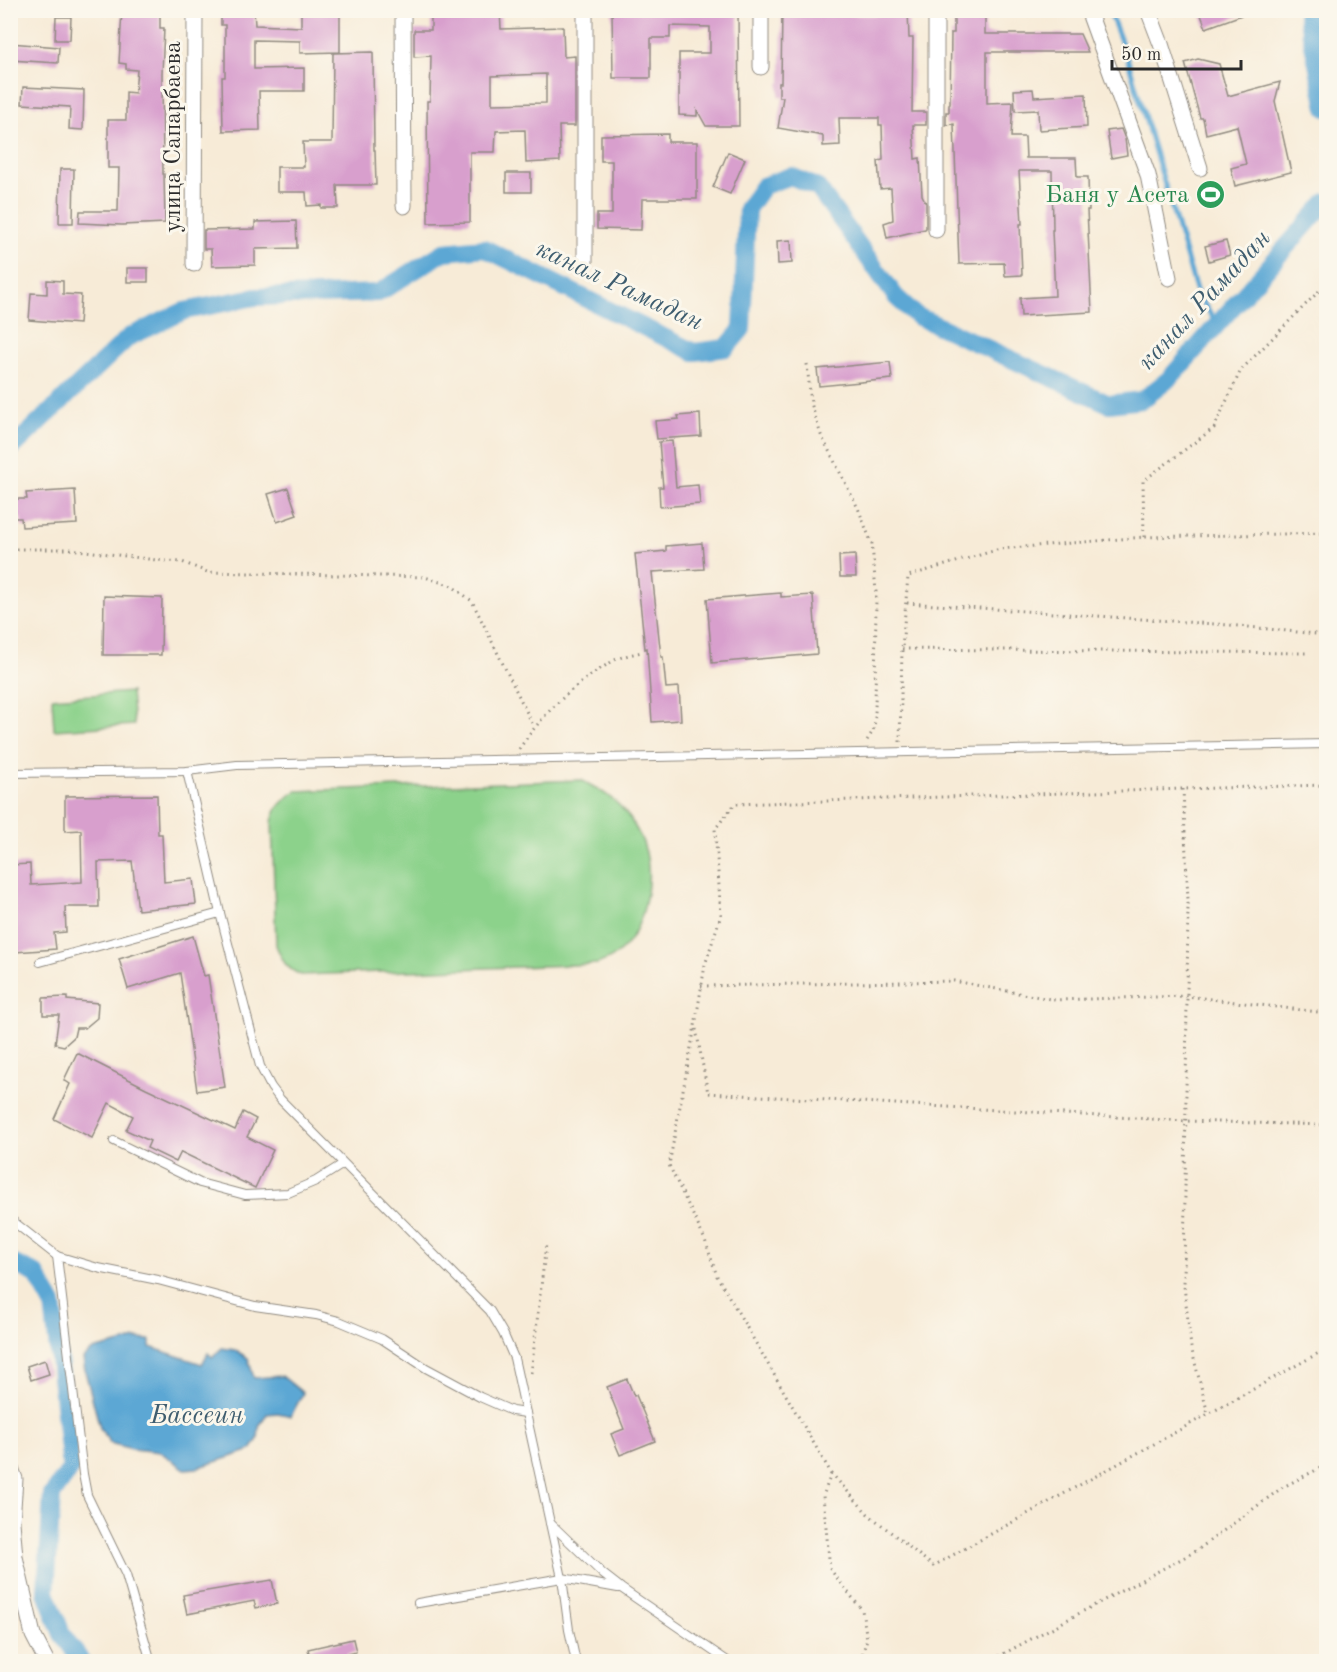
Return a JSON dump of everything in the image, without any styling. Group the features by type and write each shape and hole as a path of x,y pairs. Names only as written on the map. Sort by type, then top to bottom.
{"street":[{"name":"улица Сапарбаева","path":"194,264 195,10"},
{"path":"403,10 404,206"},
{"path":"585,10 585,262"},
{"path":"761,10 761,67"},
{"path":"936,10 936,230"},
{"path":"1088,10 1148,175 1169,278"},
{"path":"1148,10 1200,168"},
{"path":"10,1465 15,1479 12,1522 15,1557 33,1635 47,1662"}],"lane":[{"path":"10,773 186,771 237,765 1326,744"},
{"path":"186,771 260,1066 270,1087 343,1164 490,1311 514,1358 562,1578 576,1662"},
{"path":"40,962 220,913"},
{"path":"114,1141 200,1183 245,1195 288,1193 316,1181 343,1164"},
{"path":"10,1219 57,1256 255,1306 316,1315 339,1321 382,1339 426,1368 480,1397 512,1411 526,1413"},
{"path":"57,1256 87,1495 126,1575 151,1662"},
{"path":"549,1522 603,1574 729,1662"},
{"path":"418,1604 562,1578 621,1588"}],"path":[{"path":"1144,537 1143,481 1214,428 1241,370 1326,284"},
{"path":"807,364 811,403 821,435 858,508 872,544 876,592 875,721 867,742 849,752"},
{"path":"900,752 902,649 908,576 1000,549 1144,537 1326,533"},
{"path":"10,549 70,549 156,561 182,562 207,572 425,577 452,586 472,601 534,727"},
{"path":"906,603 1229,625 1326,635"},
{"path":"902,649 1306,653"},
{"path":"511,760 534,727 571,689 617,659 642,652"},
{"path":"1326,785 735,804 715,829 721,915 705,965 669,1165 705,1240 717,1276 831,1473 868,1514 933,1566 1326,1349"},
{"path":"1183,789 1188,900 1184,1286 1191,1347 1208,1415"},
{"path":"701,986 954,981 1055,1000 1186,996 1326,1013"},
{"path":"695,1026 708,1094 1185,1121 1326,1125"},
{"path":"530,1379 546,1244"},
{"path":"988,1662 1196,1551 1283,1487 1326,1465"},
{"path":"831,1473 824,1496 830,1569 862,1610 867,1640 860,1662"}],"green space":[{"path":"131,692 134,725 54,730 52,698"},
{"path":"581,780 609,796 620,806 633,823 645,849 648,876 645,905 627,944 614,956 597,964 301,975 291,969 282,959 276,945 272,822 280,804 296,791"}],"water":[{"name":"Бассеин","path":"136,1339 150,1340 150,1347 202,1364 208,1353 212,1357 222,1348 235,1350 248,1358 254,1378 282,1376 303,1393 291,1416 278,1413 267,1414 259,1427 258,1439 251,1450 197,1468 185,1469 160,1452 132,1449 110,1443 100,1428 83,1358 93,1350"}],"building":[{"path":"122,10 160,10 160,28 164,28 162,74 165,223 122,225 79,223 80,211 118,211 119,168 108,168 108,120 126,120 126,92 135,93 137,70 126,69 126,64 119,63"},
{"path":"221,10 254,10 255,25 301,27 301,10 340,10 340,52 300,53 300,41 254,40 254,69 304,68 304,91 259,91 260,130 223,131 222,77 225,77 225,25 221,25"},
{"path":"431,10 500,10 501,29 563,27 564,57 575,56 575,126 559,126 560,161 526,163 525,130 496,131 495,152 470,152 470,222 428,223 427,101 430,101 431,56 414,57 414,30 431,30","holes":["546,74 546,103 492,104 492,76"]},
{"path":"612,10 738,10 739,126 706,126 697,110 697,116 679,115 679,53 710,53 710,27 670,26 670,38 651,38 651,78 613,78"},
{"path":"782,10 850,10 850,15 879,15 879,10 908,10 909,38 913,38 912,112 926,112 926,125 913,125 915,159 920,158 922,195 926,203 925,229 887,238 884,223 893,220 891,188 880,189 878,161 883,160 882,125 879,125 879,118 839,118 840,145 823,146 823,136 778,128 783,97 779,97"},
{"path":"954,10 985,10 985,34 1080,34 1088,52 987,52 987,103 1013,102 1011,137 1025,137 1026,158 1076,158 1077,177 1088,177 1089,210 1087,210 1092,312 1021,316 1020,298 1055,296 1052,171 1019,171 1022,275 1005,276 1004,263 959,264 954,124 946,125 946,112 949,112 950,104 951,33 954,33"},
{"path":"1199,10 1250,10 1250,12 1206,28"},
{"path":"56,17 71,17 70,40 55,40"},
{"path":"10,43 59,47 58,63 10,60"},
{"path":"373,52 376,185 337,185 338,208 321,208 321,205 307,206 306,192 277,192 277,167 304,167 303,142 332,142 333,53"},
{"path":"1198,59 1219,64 1228,96 1280,82 1275,101 1291,172 1235,186 1231,168 1246,164 1237,126 1206,134 1185,63"},
{"path":"23,87 84,90 83,130 69,129 70,107 22,104"},
{"path":"1033,89 1034,97 1086,94 1087,127 1039,130 1038,110 1015,111 1014,90"},
{"path":"1121,129 1127,155 1111,158 1107,131"},
{"path":"668,134 668,142 697,142 697,199 642,199 641,230 597,229 597,214 612,214 612,161 601,161 601,135"},
{"path":"728,152 745,159 730,194 713,187"},
{"path":"60,169 74,169 73,223 59,223"},
{"path":"506,173 531,173 531,192 506,192"},
{"path":"296,221 297,248 255,249 255,265 212,266 211,249 204,249 204,230 255,229 255,222"},
{"path":"791,240 792,263 778,264 777,241"},
{"path":"1226,241 1230,255 1209,261 1205,246"},
{"path":"127,268 148,268 148,282 127,282"},
{"path":"47,280 63,281 63,294 81,295 79,324 29,320 31,293 47,294"},
{"path":"890,362 892,379 819,386 817,369"},
{"path":"700,414 701,436 657,439 655,421"},
{"path":"672,441 676,487 698,485 700,504 660,507 659,487 663,487 659,442"},
{"path":"288,488 297,515 277,522 268,494"},
{"path":"75,490 77,524 22,527 21,518 10,518 10,499 27,499 26,493"},
{"path":"702,543 704,569 652,572 666,688 679,687 681,720 652,722 647,648 645,649 635,554 666,551 666,546"},
{"path":"855,555 856,577 840,577 839,556"},
{"path":"781,593 781,597 813,595 817,654 712,663 707,599"},
{"path":"104,596 162,598 161,655 103,655"},
{"path":"157,795 158,834 162,834 164,882 193,879 196,904 138,910 132,861 98,862 99,907 65,907 66,932 54,933 56,949 15,952 13,904 10,904 10,865 30,864 31,885 82,882 81,830 65,831 65,796"},
{"path":"193,936 204,976 208,975 225,1087 197,1091 180,973 128,989 119,959"},
{"path":"67,997 67,1000 98,1003 97,1018 85,1028 76,1028 74,1037 64,1046 55,1044 59,1015 43,1015 43,998"},
{"path":"77,1053 235,1130 243,1112 256,1119 247,1137 273,1150 255,1188 181,1152 176,1162 147,1148 150,1141 126,1130 133,1116 109,1103 92,1138 54,1119 70,1084 64,1080"},
{"path":"45,1360 49,1374 31,1380 27,1366"},
{"path":"627,1379 655,1441 620,1455 611,1434 624,1429 607,1387"},
{"path":"272,1580 277,1604 256,1608 254,1601 187,1614 183,1595"},
{"path":"353,1639 356,1652 347,1654 348,1662 311,1662 308,1649"}],"waterway":[{"path":"1109,10 1127,57 1197,293 1218,326"},
{"name":"канал Рамадан","path":"1306,10 1326,108"},
{"name":"канал Рамадан","path":"10,450 129,337 184,311 255,297 378,293 444,252 484,248 694,352 726,348 742,329 747,209 763,186 791,176 818,188 896,297 917,316 1109,404 1142,400 1169,379 1326,202"},
{"name":"канал Рамадан","path":"10,1262 36,1274 53,1304 71,1468 52,1495 46,1592 62,1634 82,1662"}],"place":[{"name":"Баня у Асета","path":"1210,194"}]}
